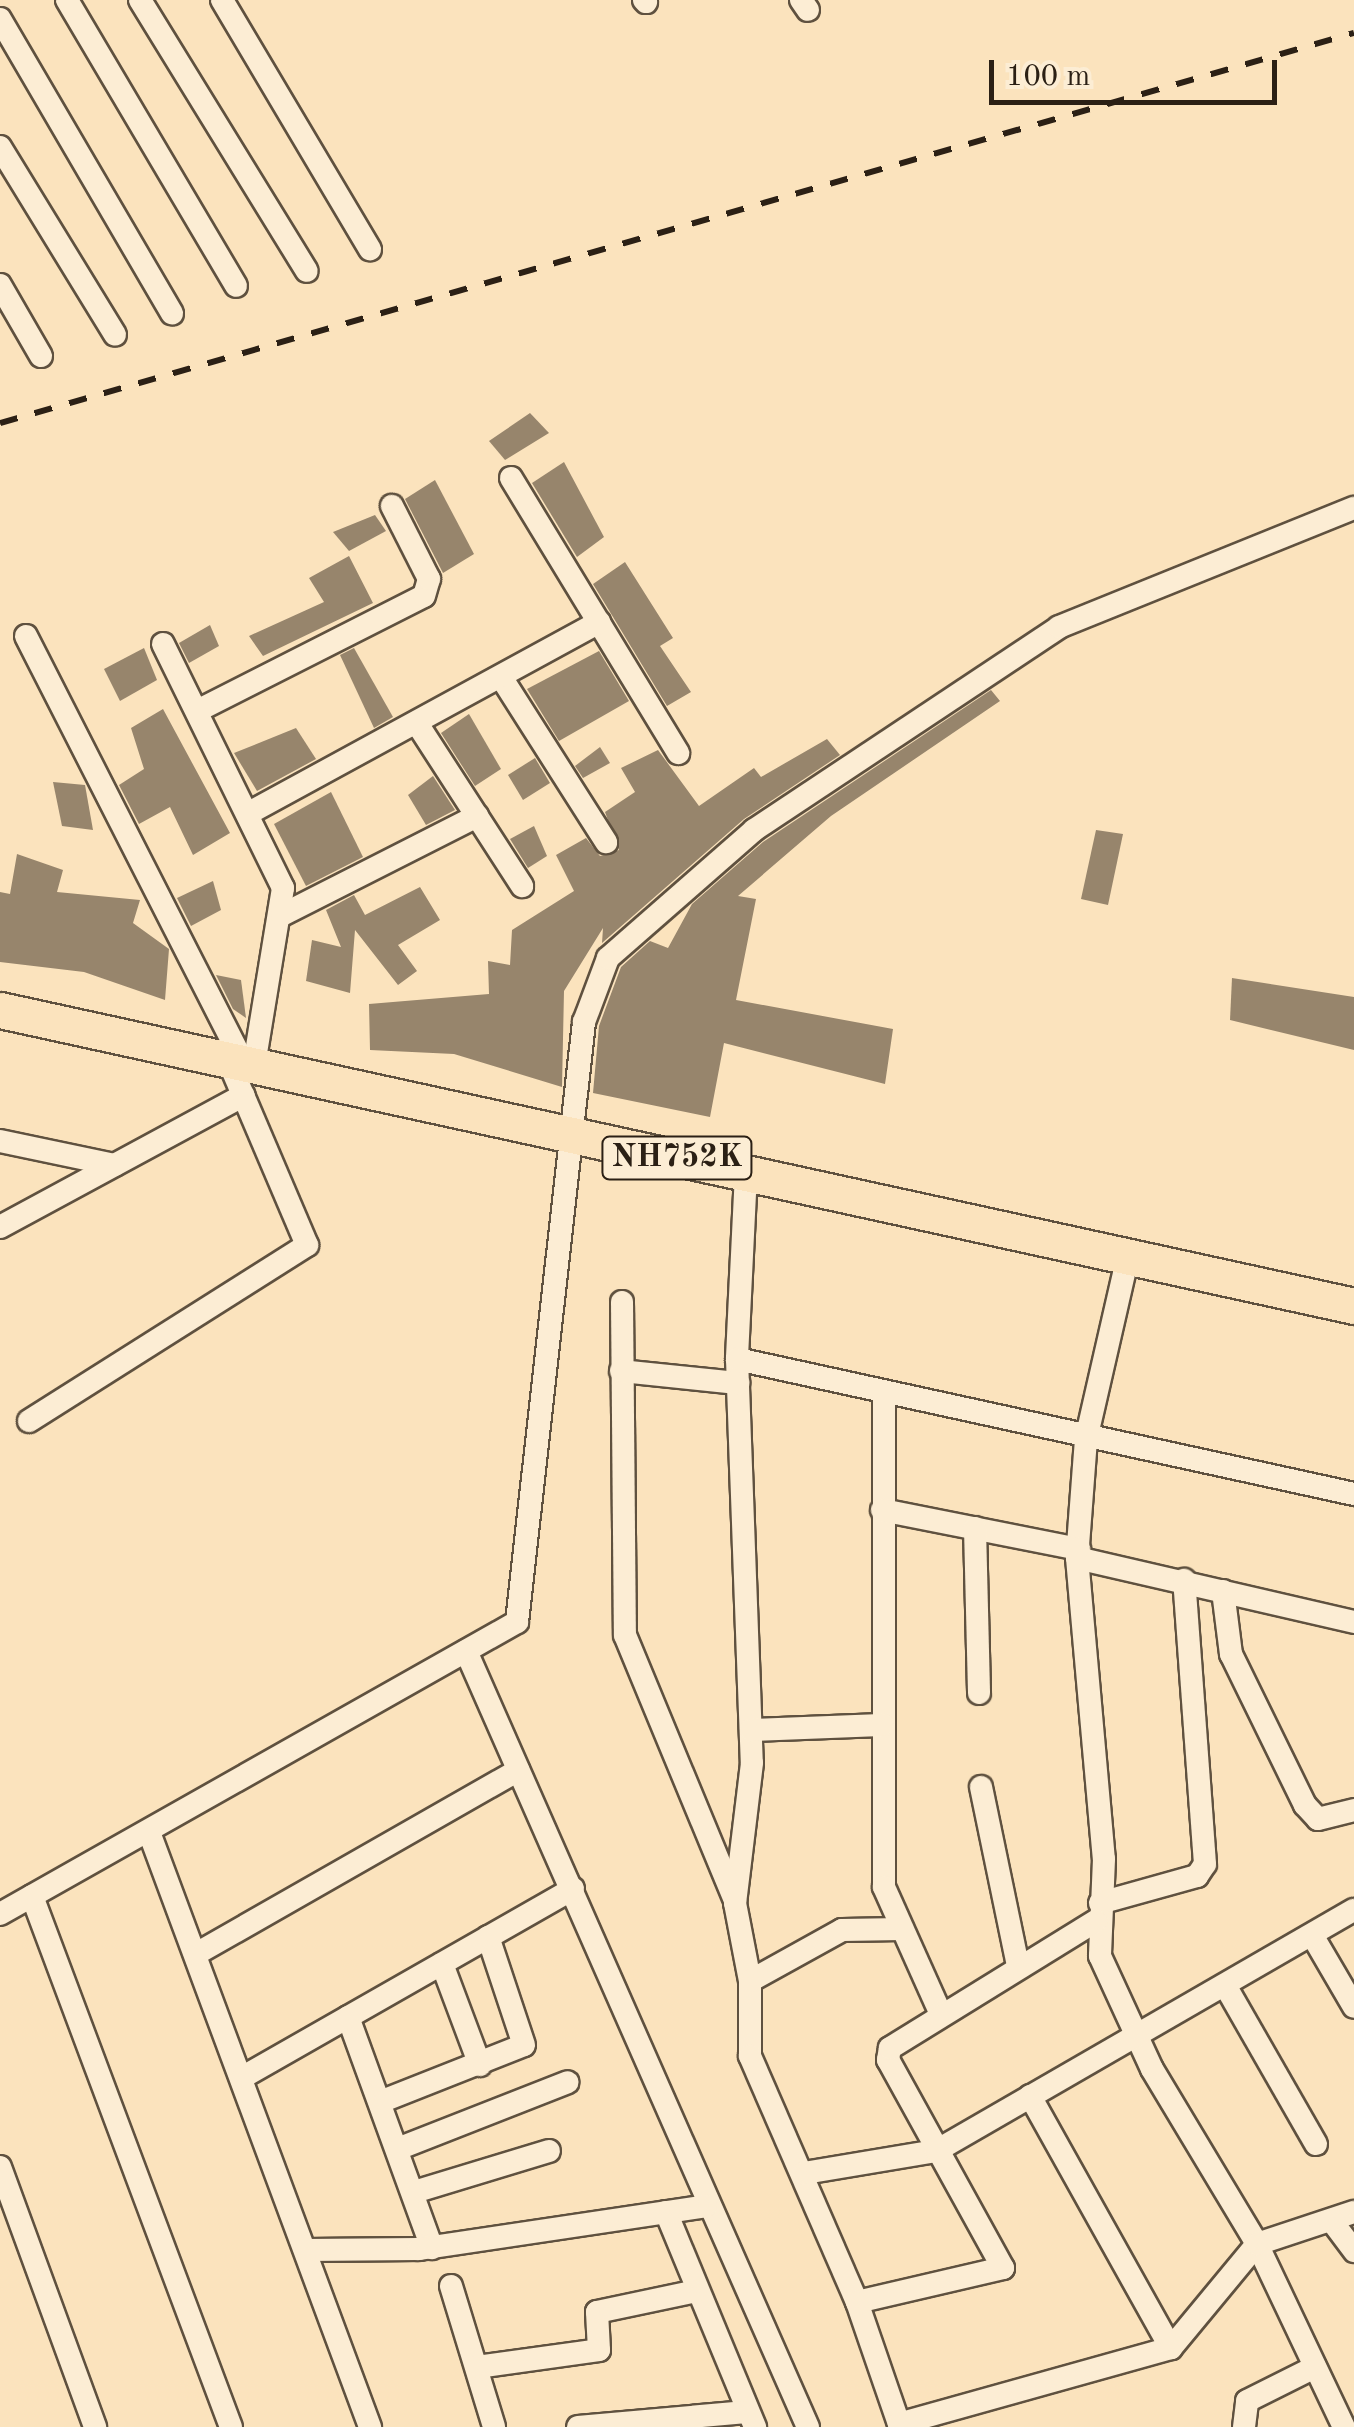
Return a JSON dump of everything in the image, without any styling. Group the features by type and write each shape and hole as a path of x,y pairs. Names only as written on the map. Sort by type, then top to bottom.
{"highway":[{"name":"NH752K","path":"0,1010 243,1071 577,1136 1354,1306"}],"street":[{"path":"67,0 236,286"},
{"path":"140,0 307,271"},
{"path":"222,0 370,249"},
{"path":"0,19 172,314"},
{"path":"0,147 114,336"},
{"path":"0,285 42,356"},
{"path":"511,478 678,753"},
{"path":"197,711 424,596 429,579 392,506"},
{"path":"0,1914 518,1622 577,1136 590,987 608,958 754,830 1058,627 1354,508"},
{"path":"249,812 418,724 599,622"},
{"path":"26,636 243,1071 308,1244 29,1421"},
{"path":"5,1220 114,1165 243,1071 282,915 279,876 163,644"},
{"path":"501,677 606,842"},
{"path":"418,724 522,886"},
{"path":"282,915 477,816"},
{"path":"0,1141 114,1165"},
{"path":"735,1903 751,1730 738,1371 746,1173"},
{"path":"1128,1256 1086,1439 1078,1554 1100,1956 1137,2038 1257,2244 1344,2427"},
{"path":"622,1302 624,1635 735,1903 750,1981 750,2056 857,2302 900,2426 1171,2348 1257,2244 1344,2218 1354,2251"},
{"path":"621,1370 738,1371 884,1392 1086,1439 1354,1494"},
{"path":"884,1392 884,1887 940,2012"},
{"path":"882,1510 975,1528 1354,1622"},
{"path":"975,1528 979,1693"},
{"path":"857,2302 1003,2268 936,2151 888,2053 940,2012 1098,1912 1198,1876 1205,1864 1184,1580"},
{"path":"1223,1591 1232,1654 1305,1806 1318,1820 1354,1810"},
{"path":"466,1651 573,1889 706,2206 808,2427"},
{"path":"751,1730 883,1725"},
{"path":"196,1954 518,1770"},
{"path":"981,1787 1018,1966"},
{"path":"149,1832 370,2427"},
{"path":"243,2078 573,1889"},
{"path":"32,1896 232,2427"},
{"path":"804,2173 936,2151 1354,1910"},
{"path":"750,1981 842,1930 902,1929"},
{"path":"1312,1935 1354,2007"},
{"path":"385,2100 480,2065 524,2039 488,1938"},
{"path":"442,1964 480,2065"},
{"path":"1226,1987 1316,2144"},
{"path":"348,2017 385,2100 432,2248"},
{"path":"400,2148 568,2082"},
{"path":"1030,2096 1171,2348"},
{"path":"414,2192 549,2151"},
{"path":"0,2167 95,2427"},
{"path":"306,2250 432,2248 706,2206"},
{"path":"578,2427 750,2419 666,2212"},
{"path":"451,2286 494,2427"},
{"path":"477,2366 604,2348 597,2312 698,2292"},
{"path":"1244,2427 1247,2401 1316,2367"}],"building":[{"path":"530,413 549,433 505,460 489,441"},
{"path":"564,462 604,537 577,557 532,483"},
{"path":"435,480 474,554 443,573 405,499"},
{"path":"375,515 386,531 349,551 333,532"},
{"path":"349,556 373,603 263,656 249,636 324,602 309,578"},
{"path":"625,562 673,638 660,646 691,692 667,706 593,584"},
{"path":"210,625 219,646 189,663 179,643"},
{"path":"144,648 157,680 120,701 104,669"},
{"path":"354,648 393,717 374,728 340,655"},
{"path":"599,651 629,701 559,741 527,689"},
{"path":"991,690 1000,701 831,816 738,896 756,899 736,1000 893,1029 885,1084 724,1043 710,1117 593,1093 599,1026 621,967 650,941 668,948 692,904 763,842"},
{"path":"163,709 230,833 193,855 170,807 139,824 119,785 144,769 131,728"},
{"path":"469,714 501,769 475,786 441,733"},
{"path":"296,728 316,759 257,791 234,753"},
{"path":"827,739 840,755 744,819 602,943 603,928 564,991 562,1087 454,1054 370,1050 369,1004 489,994 488,961 510,965 512,930 574,891 556,855 586,838 600,856 619,850 605,812 635,792 621,768 658,750 699,806 754,768 761,777"},
{"path":"600,747 610,763 583,778 575,766"},
{"path":"535,758 550,783 523,800 508,775"},
{"path":"433,776 455,810 426,825 408,795"},
{"path":"53,782 85,785 93,830 62,826"},
{"path":"331,792 363,857 306,886 274,824"},
{"path":"534,826 547,856 528,868 510,839"},
{"path":"1096,830 1123,834 1108,905 1081,899"},
{"path":"17,854 63,870 57,892 140,900 133,923 169,949 165,1000 84,972 0,962 0,892 10,894"},
{"path":"213,881 221,910 191,926 177,898"},
{"path":"420,887 440,920 398,945 417,971 398,985 355,930 350,993 306,981 312,940 341,947 326,910 354,895 365,915"},
{"path":"216,975 241,980 246,1018 233,1009"},
{"path":"1232,978 1354,997 1354,1050 1230,1020"}],"railway":[{"path":"0,423 1354,33"}]}
